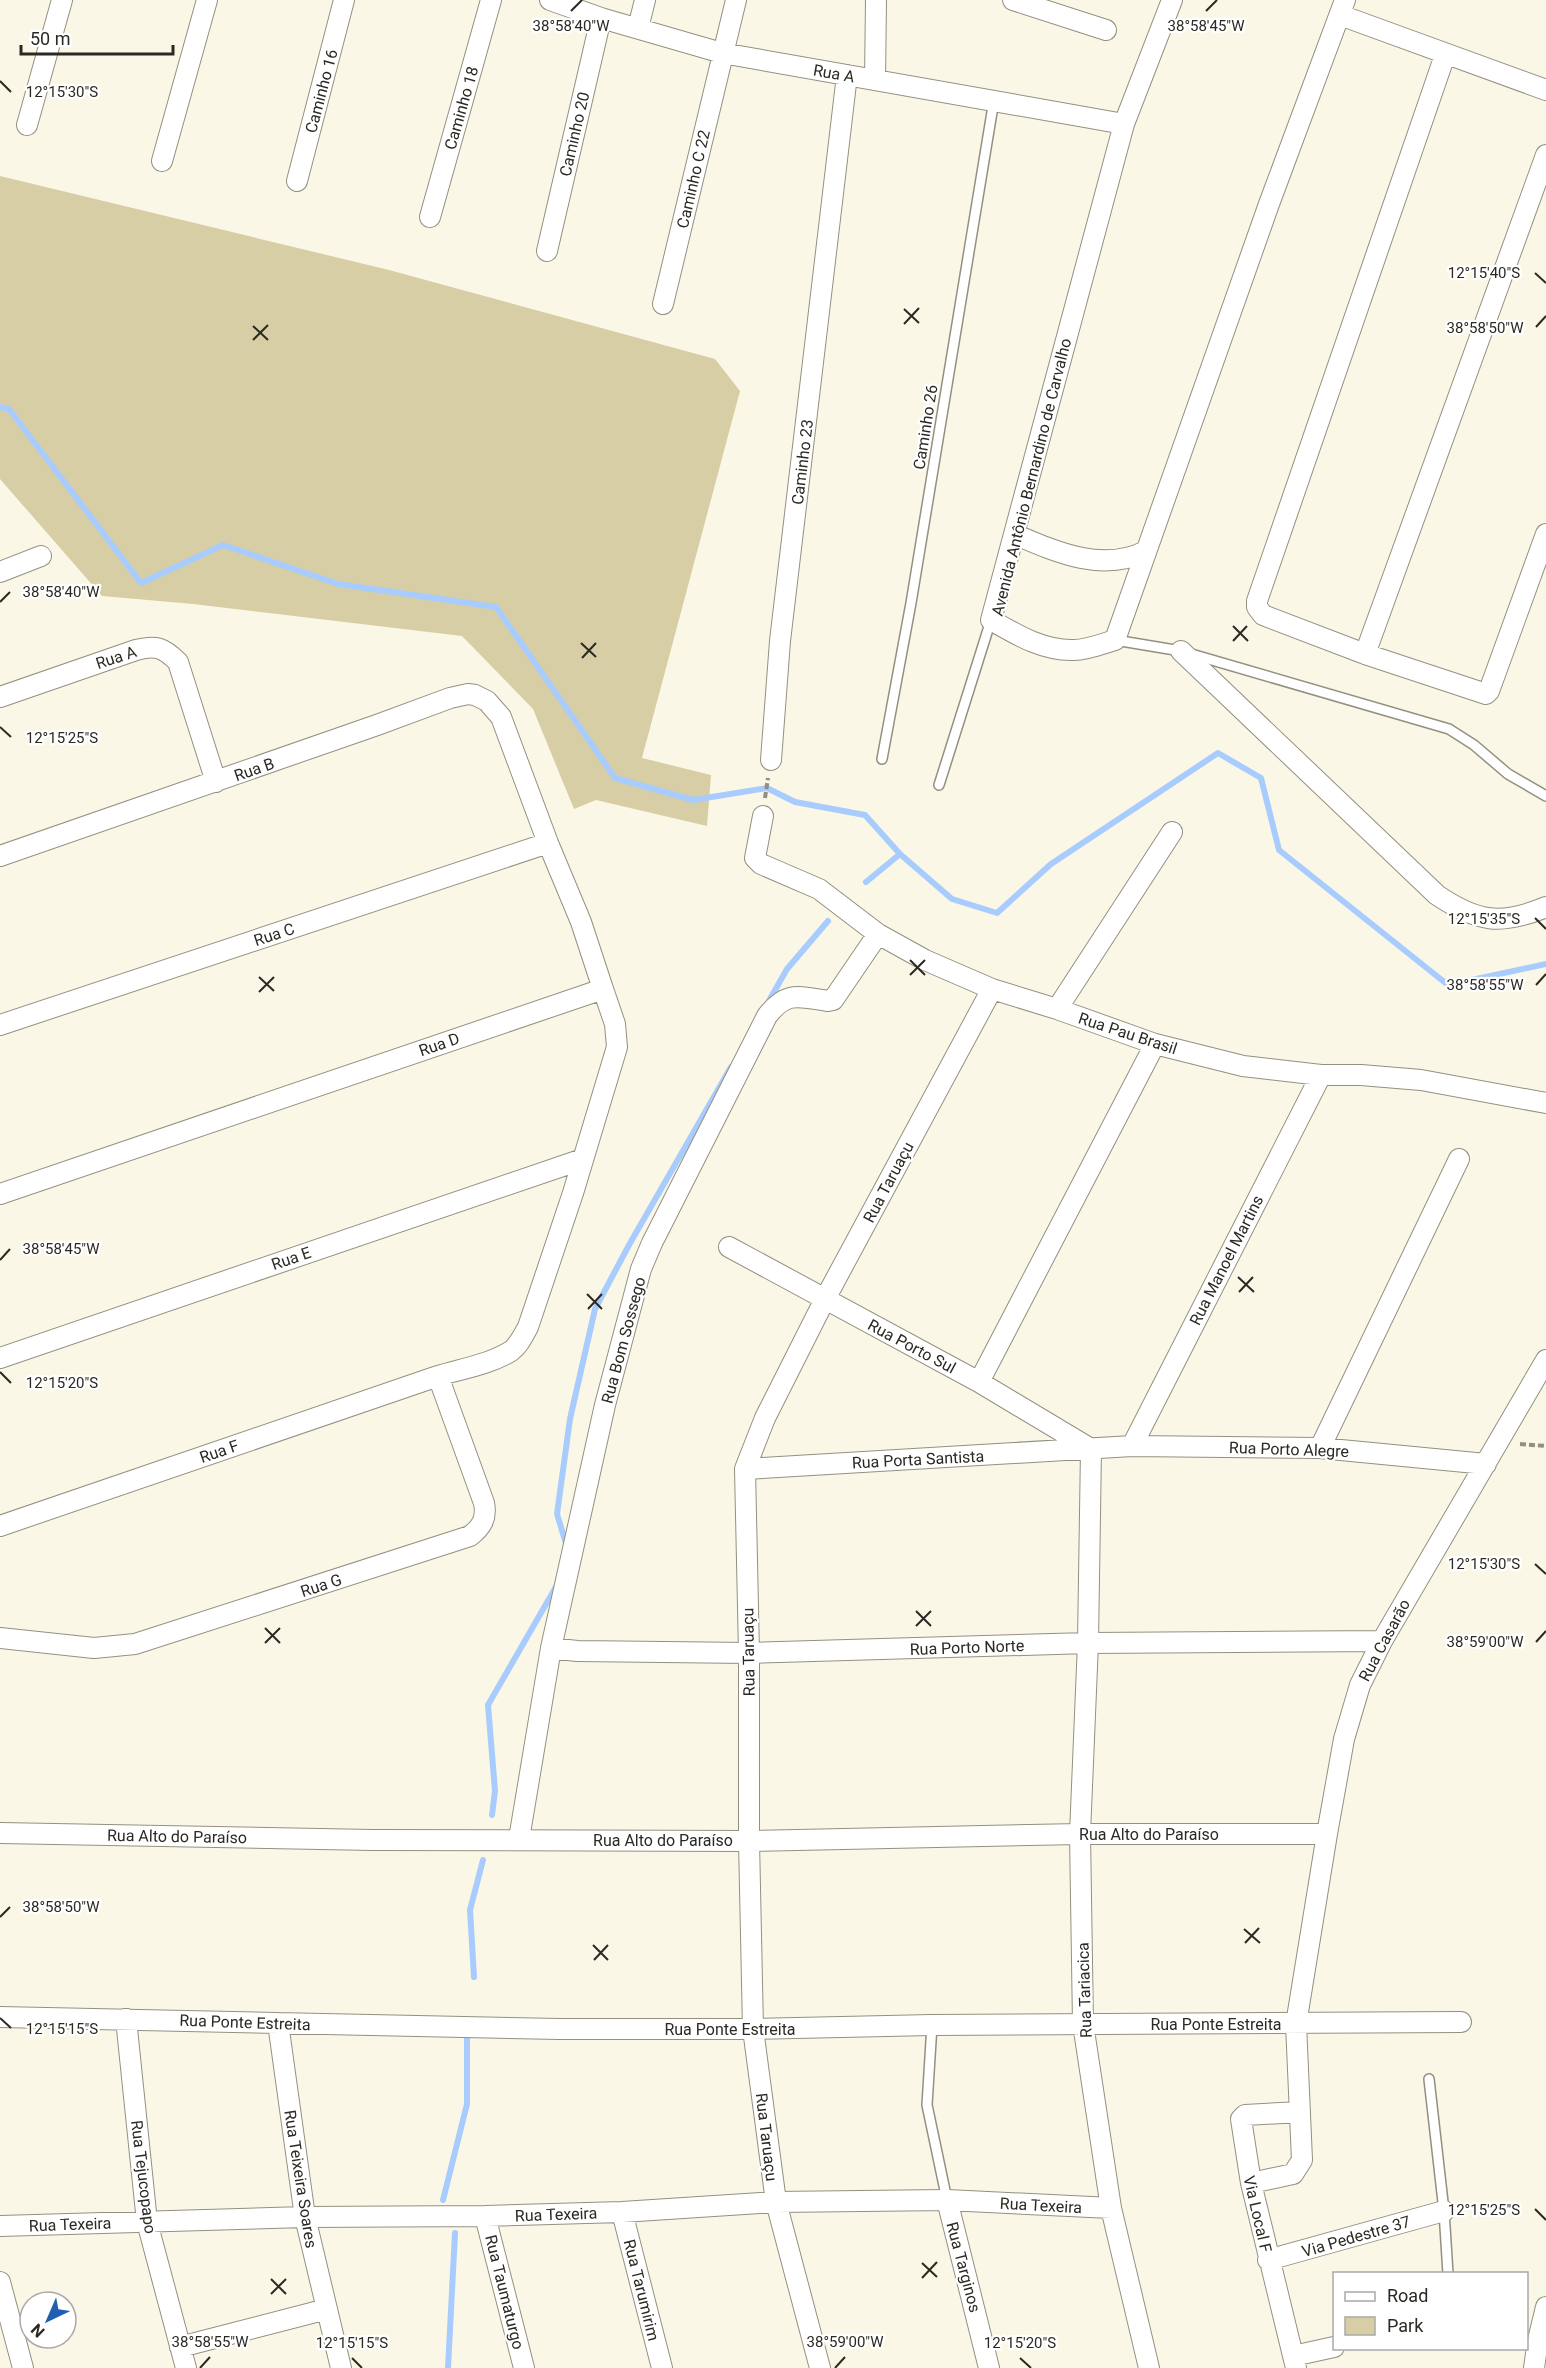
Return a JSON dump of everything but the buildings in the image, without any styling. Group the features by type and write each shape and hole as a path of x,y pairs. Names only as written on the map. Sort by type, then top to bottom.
{"street":[{"path":"27,125 62,0"},
{"path":"162,161 207,0"},
{"name":"Caminho 16","path":"297,181 344,0"},
{"name":"Caminho 18","path":"430,217 491,0"},
{"name":"Rua A","path":"550,0 601,18 722,53 1124,124"},
{"path":"638,28 645,0"},
{"name":"Caminho C 22","path":"663,304 736,0"},
{"path":"875,80 876,0"},
{"path":"1013,0 1106,30"},
{"name":"Avenida Antônio Bernardino de Carvalho","path":"1114,640 1076,650 1054,649 1027,640 991,620 1124,124 1172,0"},
{"path":"1114,640 1269,204 1342,8 1445,55 1546,90"},
{"name":"Caminho 20","path":"547,250 601,18"},
{"path":"1445,55 1257,601 1257,607 1263,615 1365,654 1481,694 1488,693 1546,534"},
{"name":"Caminho 23","path":"771,760 780,641 847,75"},
{"path":"1365,654 1546,155"},
{"path":"1014,534 1071,556 1100,562 1131,559 1146,551"},
{"path":"0,572 41,556"},
{"name":"Rua A","path":"0,697 136,650 151,646 160,648 178,662 216,782"},
{"path":"1181,651 1437,895 1473,916 1499,920 1523,916 1546,907"},
{"name":"Rua B","path":"0,856 450,698 468,694 487,701 501,717 548,843"},
{"name":"Rua Pau Brasil","path":"763,816 754,858 761,864 819,889 878,934 925,960 993,989 1155,1044 1243,1066 1321,1075 1361,1075 1421,1080 1546,1103"},
{"path":"1057,1009 1172,832"},
{"path":"438,1376 499,1357 513,1350 528,1328 617,1047 615,1024 581,922 548,843"},
{"name":"Rua C","path":"0,1025 548,843"},
{"name":"Rua Bom Sossego","path":"519,1839 551,1648 605,1405 641,1269 767,1016 779,1002 790,996 828,1002 833,1000 878,934"},
{"name":"Rua D","path":"0,1194 603,988"},
{"name":"Rua Taruaçu","path":"820,2368 776,2202 753,2030 745,1469 765,1418 825,1299 993,989"},
{"path":"979,1382 1155,1044"},
{"name":"Rua Manoel Martins","path":"1132,1446 1321,1075"},
{"name":"Rua E","path":"0,1358 583,1159"},
{"path":"1320,1449 1459,1159"},
{"name":"Rua Porto Sul","path":"729,1247 979,1382 1091,1449"},
{"name":"Rua Casarão","path":"1251,2183 1289,2176 1299,2167 1302,2155 1296,2024 1327,1834 1351,1711 1367,1668 1382,1641 1546,1360"},
{"name":"Rua F","path":"0,1526 438,1376"},
{"name":"Rua G","path":"0,1638 94,1648 135,1644 470,1536 480,1529 486,1517 484,1503 438,1376"},
{"name":"Rua Porto Alegre","path":"1091,1449 1132,1446 1320,1449 1486,1464"},
{"name":"Rua Porta Santista","path":"745,1469 1091,1449"},
{"name":"Rua Tariacica","path":"1091,1449 1088,1643 1080,1834 1083,2024 1111,2208 1149,2368"},
{"name":"Rua Porto Norte","path":"551,1648 578,1651 749,1653 1088,1643 1382,1641"},
{"name":"Rua Alto do Paraíso","path":"0,1833 373,1840 749,1841 1080,1834 1327,1834"},
{"name":"Rua Ponte Estreita","path":"0,2017 560,2029 753,2030 932,2025 1461,2022"},
{"name":"Rua Tejucopapo","path":"126,2019 147,2222 186,2368"},
{"name":"Rua Teixeira Soares","path":"278,2024 305,2217 341,2368"},
{"name":"Via Local F","path":"1295,2362 1268,2260 1243,2144 1241,2119 1243,2116 1300,2112"},
{"name":"Rua Texeira","path":"0,2226 305,2217 485,2217 622,2212 776,2202 947,2200 1111,2208"},
{"name":"Rua Targinos","path":"947,2200 989,2368"},
{"name":"Via Pedestre 37","path":"1268,2260 1444,2211"},
{"name":"Rua Tarumirim","path":"622,2212 662,2368"},
{"name":"Rua Taumaturgo","path":"485,2217 524,2368"},
{"path":"0,2282 23,2368"},
{"path":"1534,2368 1532,2339 1546,2307"},
{"path":"180,2347 327,2309"},
{"path":"1295,2362 1333,2348"}],"lane":[{"name":"Caminho 26","path":"882,759 911,603 994,100"},
{"path":"939,785 991,620"},
{"path":"1114,640 1181,651 1449,729 1474,745 1508,774 1546,796"},
{"path":"932,2025 927,2105 947,2200"},
{"path":"1429,2079 1444,2211 1448,2272"}],"path":[{"path":"763,816 771,760"}],"green space":[{"path":"0,176 389,270 715,359 740,391 642,758 711,775 707,826 596,800 574,809 533,709 462,636 193,604 102,596 0,479"}],"waterway":[{"path":"0,407 9,409 141,583 223,545 338,584 496,607 615,778 693,800 767,788 795,802 865,815 900,854 952,899 997,913 1051,864 1218,753 1261,778 1279,850 1448,985 1546,964"},
{"path":"866,882 900,854"},
{"path":"766,1006 787,969 828,921"},
{"path":"567,1547 557,1514 570,1419 595,1309 731,1067"},
{"path":"492,1815 495,1791 488,1705 557,1585"},
{"path":"474,1977 470,1910 483,1860"},
{"path":"443,2200 467,2104 467,2032"},
{"path":"448,2368 455,2233"}]}
